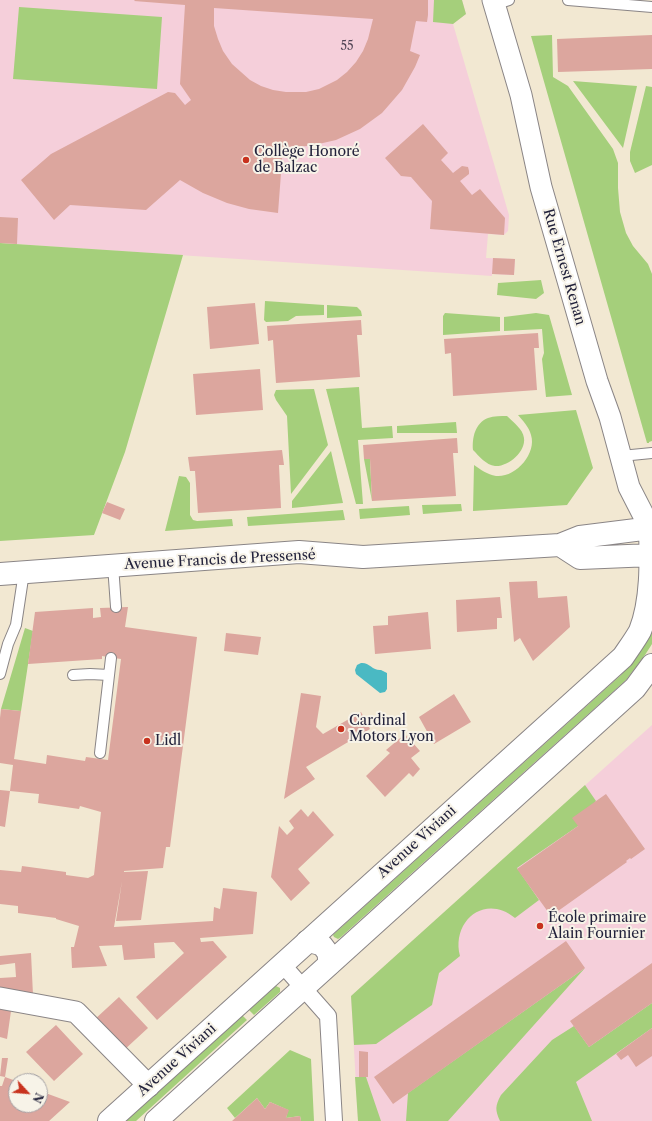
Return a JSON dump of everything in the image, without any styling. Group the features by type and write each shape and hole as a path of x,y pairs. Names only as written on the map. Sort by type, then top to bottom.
{"street":[{"name":"Rue Ernest Renan","path":"499,2 541,187 595,374 610,417 629,487 651,528"},
{"name":"Avenue Francis de Pressensé","path":"0,574 299,552 363,557 560,545 580,537 651,528"},
{"name":"Avenue Viviani","path":"109,1121 623,657 641,631 648,612 651,589 651,528"},
{"path":"560,545 580,558 651,555"},
{"path":"156,1121 629,693 652,665"},
{"path":"307,942 322,945 328,953 329,965"},
{"path":"282,964 328,1016 334,1121"},
{"path":"0,998 76,1012 149,1086"}],"lane":[{"path":"568,0 652,7"},
{"path":"621,456 652,452"},
{"path":"113,565 116,607"},
{"path":"0,674 8,644 16,625 24,572"},
{"path":"100,753 111,658"},
{"path":"73,675 109,675"}],"shaded area":[{"name":"Collège Honoré de Balzac","path":"0,0 462,0 466,14 453,24 509,215 508,231 504,235 488,234 486,258 515,259 514,275 492,274 492,276 0,243"},
{"name":"École primaire Alain Fournier","path":"652,725 652,1121 358,1121 351,996"}],"green space":[{"path":"434,0 462,0 466,14 453,24 433,22"},
{"path":"19,7 162,17 157,89 13,79"},
{"path":"552,35 553,77 568,86 613,149 618,163 620,212 626,233 633,246 648,264 652,274 652,441 649,443 647,443 531,36"},
{"path":"573,81 637,86 623,148"},
{"path":"646,86 652,87 652,165 635,173 630,161 630,152"},
{"path":"0,243 183,255 125,452 94,535 0,541"},
{"path":"541,280 544,293 536,299 497,295 498,283"},
{"path":"265,301 324,305 324,315 296,316 288,321 266,322 264,320"},
{"path":"327,305 357,307 361,311 362,316 327,318"},
{"path":"445,313 500,317 500,331 443,335 443,316"},
{"path":"536,313 549,315 572,395 546,397 542,359 544,353 542,329 504,331 504,317"},
{"path":"359,387 362,428 392,426 393,438 358,440 363,504 356,504 326,389"},
{"path":"314,389 328,445 291,494 287,416 274,395 276,390"},
{"path":"576,410 593,468 567,505 473,511 474,465 490,474 503,476 517,469 528,457 531,450 531,435 518,415"},
{"path":"495,416 507,416 522,432 524,443 515,458 500,466 495,466 483,460 473,450 475,431 480,423 488,418"},
{"path":"456,422 457,433 397,433 397,426"},
{"path":"331,451 343,503 292,508 292,501"},
{"path":"364,459 370,459 372,501"},
{"path":"179,476 186,477 190,483 190,515 193,520 232,519 233,526 165,531"},
{"path":"461,504 462,511 423,514 422,505"},
{"path":"409,506 410,515 360,519 359,509"},
{"path":"343,510 345,520 248,526 247,517"},
{"path":"25,628 33,631 21,711 1,709"},
{"path":"652,629 652,644 626,680 341,937 338,939 334,937 333,935 335,933 621,675 633,660"},
{"path":"585,785 596,801 578,826 517,868 539,900 515,918 504,911 492,908 473,914 466,922 461,932 459,943 460,956 439,973 432,1005 376,1044 354,1045 351,996"},
{"path":"585,968 448,1121 406,1121 408,1093"},
{"path":"276,986 280,988 280,992 254,1015 249,1010"},
{"path":"652,1003 652,1028 576,1082 592,1121 500,1121 496,1108 501,1095 552,1040 574,1026 589,1047"},
{"path":"242,1015 247,1020 136,1121 125,1121"},
{"path":"290,1050 311,1059 314,1121 301,1121 300,1116 286,1118 288,1110 270,1102 265,1109 257,1098 235,1118 227,1108"},
{"path":"355,1077 366,1077 381,1121 358,1121"}],"water":[{"path":"361,663 387,673 387,689 385,692 380,693 356,674 355,670 357,665"}],"building":[{"path":"428,0 428,15 427,22 416,21 410,51 420,55 415,67 402,90 382,113 360,129 336,140 310,146 283,147 278,213 249,209 227,203 203,193 180,180 146,210 70,205 54,220 21,180 51,154 168,92 175,93 185,105 191,100 180,84 185,5 134,1","holes":["214,8 373,19 363,51 347,72 337,80 319,89 306,92 286,92 261,86 250,80 232,64 223,51 218,39 214,26"]},
{"path":"652,35 652,69 558,72 557,39"},
{"path":"423,124 448,153 441,160 453,173 462,166 468,167 469,174 460,181 472,195 480,189 505,218 504,235 430,229 432,201 411,177 401,176 385,158"},
{"path":"0,217 18,218 17,244 0,243"},
{"path":"493,258 515,259 514,275 492,274"},
{"path":"255,303 259,344 210,349 207,307"},
{"path":"361,320 362,335 357,335 360,377 276,383 273,340 268,341 267,326"},
{"path":"538,333 539,348 534,348 537,390 453,396 451,353 445,354 444,339"},
{"path":"260,369 263,410 196,415 193,374"},
{"path":"457,438 458,453 453,453 456,496 372,501 370,459 364,459 363,445"},
{"path":"282,450 284,465 279,465 281,508 198,513 195,471 190,471 188,457"},
{"path":"107,502 125,509 120,520 102,513"},
{"path":"537,581 538,598 567,596 570,627 533,661 520,638 514,642 509,582"},
{"path":"500,597 502,618 497,618 497,629 457,632 456,600"},
{"path":"128,607 125,627 197,637 170,847 166,847 163,868 124,871 148,871 141,920 116,921 122,881 114,927 213,921 214,907 220,909 223,888 257,892 253,934 200,938 201,942 213,941 227,957 157,1020 136,997 184,953 174,942 154,943 155,958 124,960 122,945 99,946 107,966 72,968 71,947 74,947 79,926 56,918 18,913 18,906 0,904 0,870 21,872 22,866 66,872 66,875 88,878 94,875 101,812 80,806 79,809 38,803 39,794 10,791 13,765 0,763 1,709 21,711 14,759 46,764 47,755 85,761 86,757 108,760 121,659 102,656 102,659 28,664 35,612 93,608 93,618 101,617 100,608"},
{"path":"428,612 431,649 375,654 373,626 388,625 388,616"},
{"path":"226,633 261,637 258,655 224,651"},
{"path":"301,693 321,696 316,727 323,734 361,712 370,729 306,767 315,779 284,799"},
{"path":"454,694 471,722 434,744 419,717"},
{"path":"405,734 420,751 411,758 420,769 413,777 409,773 385,797 366,776 390,753 386,750"},
{"path":"0,790 10,791 5,827 0,826"},
{"path":"606,794 645,849 631,859 630,858 626,861 627,862 551,916 517,869 578,826 572,818"},
{"path":"301,809 308,817 313,811 334,835 298,869 310,883 291,901 271,877 279,826 287,835 294,828 289,821"},
{"path":"566,941 585,968 393,1104 374,1077"},
{"path":"31,953 33,995 0,989 0,978 16,977 15,963 0,965 0,956"},
{"path":"652,963 652,1003 589,1047 570,1021"},
{"path":"119,997 148,1028 123,1051 94,1020"},
{"path":"0,1009 11,1011 7,1039 0,1037"},
{"path":"56,1025 83,1054 54,1081 48,1073 26,1052"},
{"path":"652,1028 652,1056 636,1067 628,1055 621,1060 616,1054"},
{"path":"359,1051 368,1052 368,1077 359,1077"},
{"path":"2,1058 8,1058 5,1077 0,1076"},
{"path":"5,1077 8,1078 8,1113 48,1113 48,1094 70,1102 49,1121 0,1121 0,1086 2,1086"},
{"path":"257,1098 265,1109 270,1102 289,1110 286,1118 300,1116 301,1121 232,1121"}],"place":[{"name":"Collège Honoré de Balzac","path":"246,160"},
{"name":"Cardinal Motors Lyon","path":"341,729"},
{"name":"Lidl","path":"147,741"},
{"name":"École primaire Alain Fournier","path":"540,926"}]}
